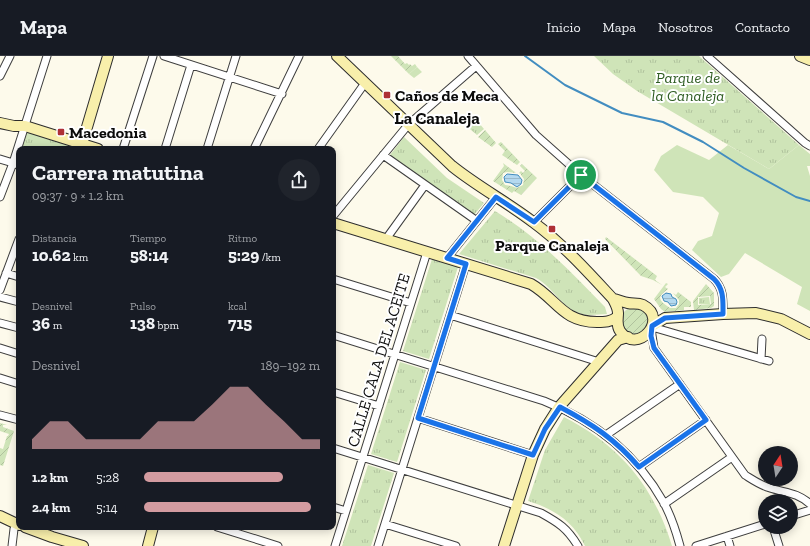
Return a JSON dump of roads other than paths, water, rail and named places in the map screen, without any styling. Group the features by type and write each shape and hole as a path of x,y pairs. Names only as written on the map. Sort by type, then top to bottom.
{"street":[{"path":"0,76 10,56"},
{"path":"20,146 24,126 47,56"},
{"path":"0,123 14,126 24,126 81,146 108,56"},
{"path":"124,146 152,56"},
{"path":"164,56 282,94"},
{"path":"208,146 236,56"},
{"path":"256,146 282,94 299,56"},
{"path":"337,56 452,166 472,182 534,222 564,249 613,299 617,308 616,322 628,339 654,348"},
{"path":"468,56 536,134 581,175 714,279 720,286 722,292 723,314"},
{"path":"707,56 805,144 810,146"},
{"path":"800,56 810,60"},
{"path":"166,146 191,65"},
{"path":"336,212 408,125 476,66"},
{"path":"320,146 365,83"},
{"path":"383,154 477,221"},
{"path":"0,159 16,164 0,197"},
{"path":"534,222 581,175"},
{"path":"386,239 425,185"},
{"path":"447,258 496,197"},
{"path":"336,224 531,284 545,293 565,313 574,319 585,322 616,322"},
{"name":"CALLE CALA DEL ACEITE","path":"335,546 427,252"},
{"path":"0,290 6,273 16,253"},
{"path":"378,546 466,264"},
{"path":"6,273 16,276"},
{"path":"336,280 411,303"},
{"path":"0,297 16,301"},
{"path":"613,299 630,304 642,304 651,312 665,318 756,313 782,319 810,334"},
{"path":"616,322 621,310 630,304"},
{"path":"651,312 653,318 651,336 654,348 745,474 758,484 791,492 804,498 810,504"},
{"path":"450,315 599,362"},
{"path":"504,546 533,455 545,429 560,407 599,362 628,339 643,337 652,327 665,318"},
{"path":"0,323 16,327"},
{"path":"652,327 769,361"},
{"path":"336,336 560,407 588,422 625,451 639,467 664,504 673,523 680,546"},
{"path":"760,359 762,339"},
{"path":"0,348 16,353"},
{"path":"0,378 16,383"},
{"path":"606,435 680,384"},
{"path":"336,393 379,406"},
{"path":"0,415 16,419"},
{"path":"418,418 533,455"},
{"path":"639,467 706,420"},
{"path":"336,449 541,513 559,523 571,534 578,546"},
{"path":"664,504 732,457"},
{"path":"336,508 346,511"},
{"path":"798,514 810,510"},
{"path":"0,516 16,522"},
{"path":"385,524 456,546"},
{"path":"696,546 758,526"},
{"path":"12,546 14,529 16,528"},
{"path":"34,530 63,543 83,546"},
{"path":"148,546 152,530"},
{"path":"227,530 278,546"},
{"path":"775,534 779,546"},
{"path":"727,536 730,546"}],"water":[{"path":"507,174 518,175 522,180 521,184 517,187 511,183 505,182 504,177"},
{"path":"666,293 671,294 672,297 676,299 676,305 671,306 668,302 664,301 662,296"}],"waterway":[{"path":"525,56 565,85 622,113 663,122 703,142 744,168 796,197 810,201"}],"place":[{"name":"Caños de Meca","path":"387,95"},
{"name":"Macedonia","path":"61,132"},
{"name":"Parque Canaleja","path":"552,229"}],"district":[{"name":"La Canaleja","path":"437,118"}],"park label":[{"name":"Parque de la Canaleja","path":"688,86"}]}
